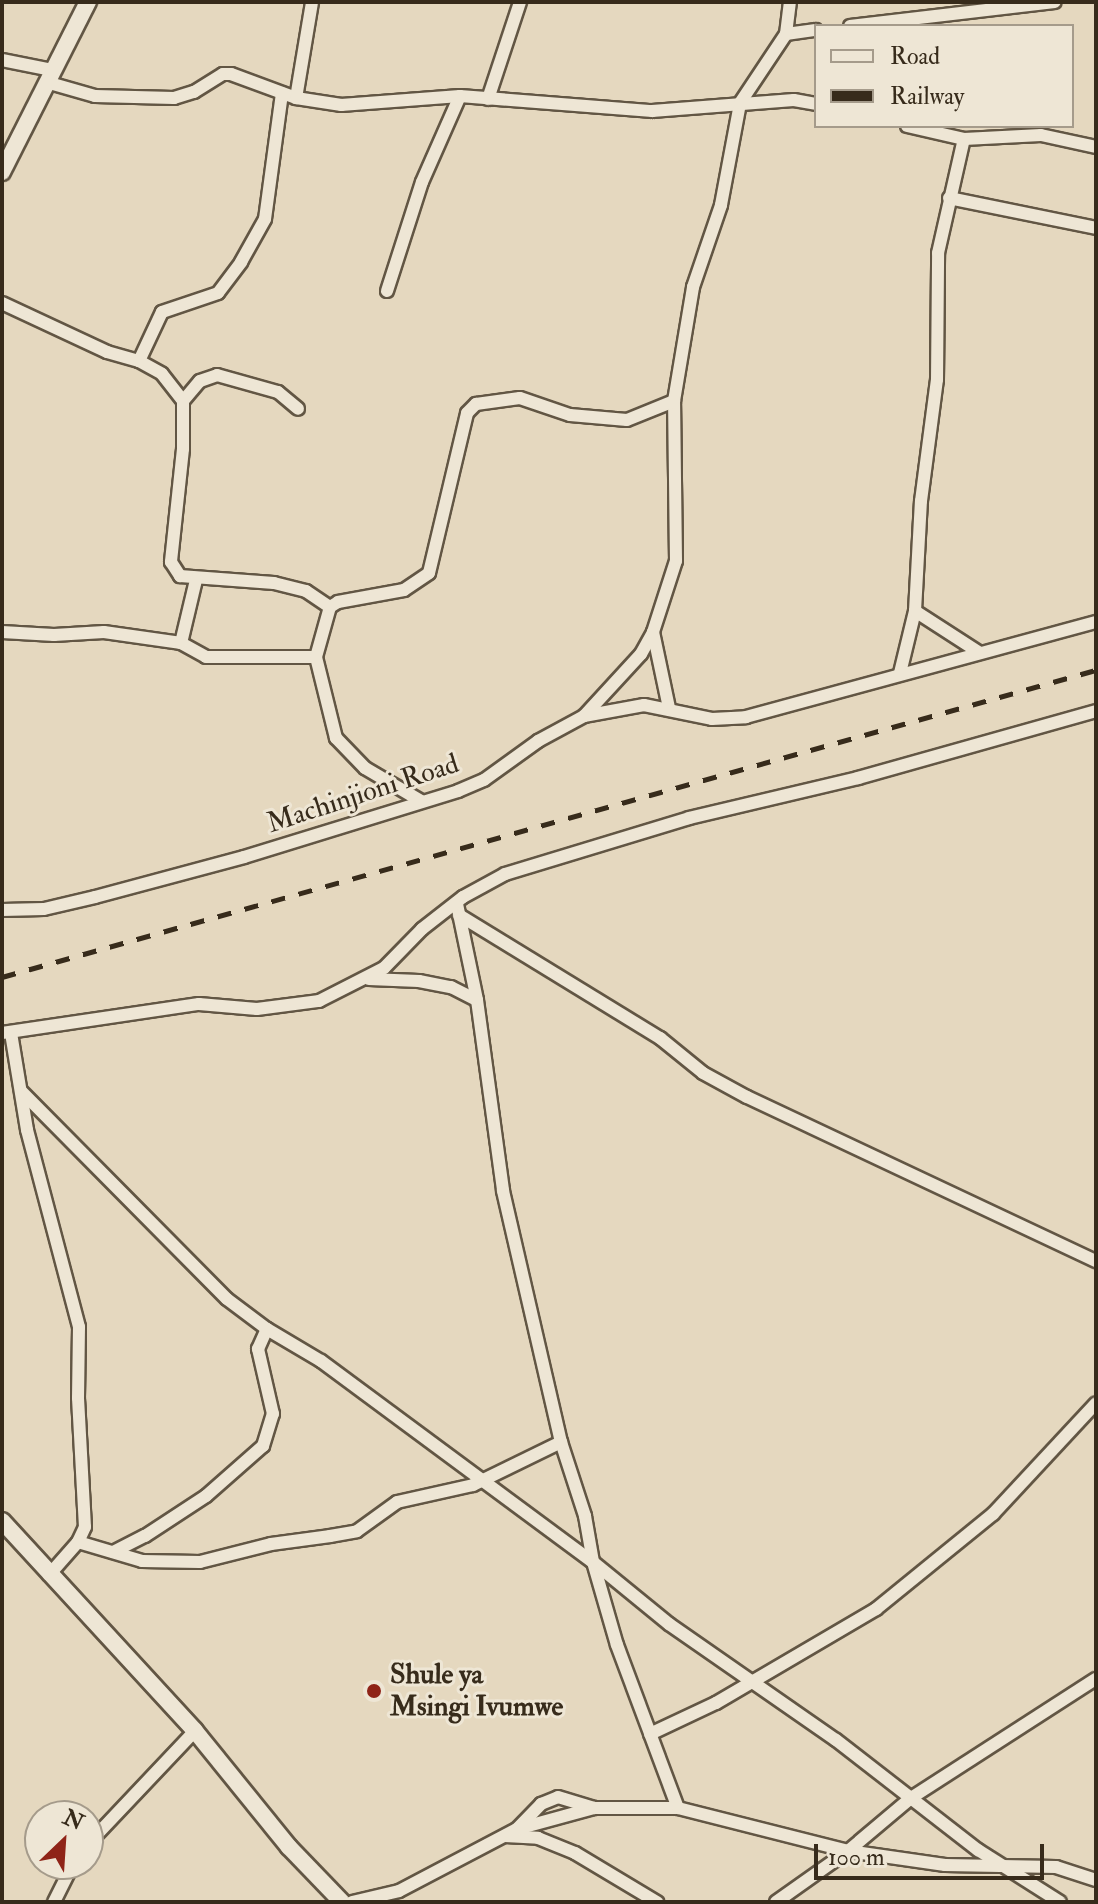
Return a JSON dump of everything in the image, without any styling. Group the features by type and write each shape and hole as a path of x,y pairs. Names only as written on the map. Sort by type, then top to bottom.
{"street":[{"path":"2,172 10,142 88,2"},
{"path":"296,98 312,2"},
{"path":"488,99 520,2"},
{"path":"584,716 630,667 653,632 678,553 674,526 678,479 673,446 674,401 693,287 721,205 740,103 786,34 790,2"},
{"path":"867,24 1055,2"},
{"path":"786,34 814,30"},
{"path":"2,60 95,96 174,98 194,92 223,74 296,98 341,105 460,96 652,111 794,100 814,104"},
{"path":"139,361 162,312 218,293 241,262 265,219 282,93"},
{"path":"387,291 422,182 460,96"},
{"path":"916,128 964,139 1041,135 1096,147"},
{"path":"900,673 915,611 921,501 937,380 938,253 964,139"},
{"path":"949,198 1096,228"},
{"path":"2,303 107,352 139,361 162,374 183,401 183,449 171,562 180,576 196,580 290,586 330,607"},
{"path":"183,401 200,381 217,375 278,392 293,401 298,409"},
{"path":"421,801 365,768 336,738 316,657 330,607 338,602 404,590 429,573 467,413 476,404 520,398 570,415 627,420 674,401"},
{"path":"181,643 196,580"},
{"path":"915,611 980,653"},
{"name":"Machinjioni Road","path":"2,910 44,909 244,857 484,780 538,741 584,716 644,705 712,719 746,717 1096,622"},
{"path":"2,632 54,635 104,632 181,643 206,657 316,657"},
{"path":"653,632 669,708"},
{"path":"49,1575 78,1542 85,1527 78,1398 79,1327 27,1130 22,1092 7,1033 199,1004 250,1009 297,1005 338,995 369,979 422,929 458,910 490,879 590,847 1096,711"},
{"path":"458,910 477,1000 503,1191 561,1442 585,1516 593,1562 678,1808"},
{"path":"458,910 660,1038 703,1073 747,1097 1096,1261"},
{"path":"369,979 419,981 451,987 477,1000"},
{"path":"22,1092 227,1299 267,1329 298,1345 593,1562 669,1624 753,1679 1003,1867 1060,1902"},
{"path":"113,1552 154,1531 206,1496 263,1446 273,1414 258,1349 267,1329"},
{"path":"650,1734 716,1703 753,1679 849,1627 887,1600 993,1514 1096,1403"},
{"path":"78,1542 142,1561 200,1562 271,1544 357,1531 397,1502 482,1480 561,1442"},
{"path":"2,1521 195,1731 289,1847 340,1900 399,1891 517,1829 594,1808 678,1808 848,1851 945,1865 1056,1867 1096,1880"},
{"path":"776,1902 848,1851 911,1798 1096,1679"},
{"path":"104,1827 195,1731"},
{"path":"504,1836 538,1838 575,1853 657,1902"},
{"path":"54,1902 65,1880"}],"railway":[{"path":"2,977 1096,670"}],"place":[{"name":"Shule ya Msingi Ivumwe","path":"374,1691"}]}
